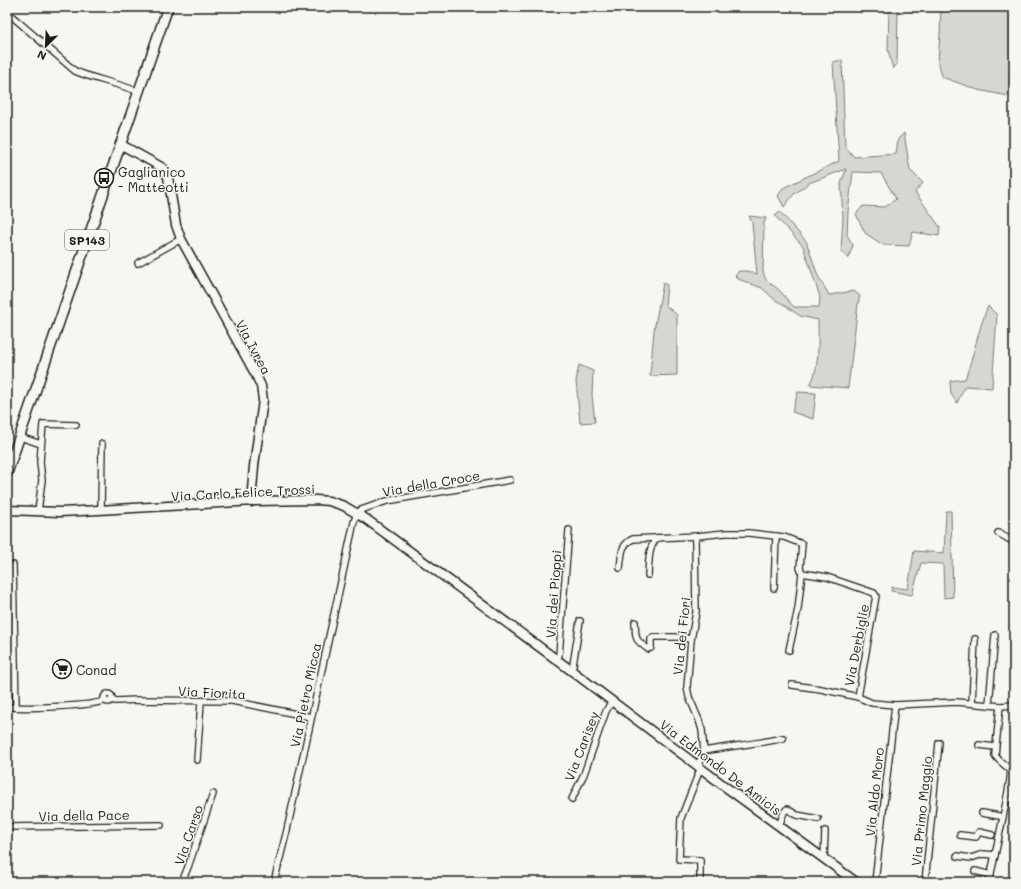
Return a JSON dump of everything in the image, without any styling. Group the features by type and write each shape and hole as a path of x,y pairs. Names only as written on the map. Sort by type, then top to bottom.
{"main road":[{"name":"SP143","path":"7,473 168,7"}],"street":[{"path":"7,12 75,71 92,78 125,86 139,92"},
{"name":"Via Ivrea","path":"120,144 163,168 168,177 176,225 181,239 261,386 263,400 254,466 251,502"},
{"path":"138,263 181,239"},
{"path":"38,511 42,480 40,462 43,424 76,425"},
{"path":"20,437 41,444"},
{"path":"101,510 102,444"},
{"name":"Via della Croce","path":"358,513 387,501 510,480"},
{"name":"Via Carlo Felice Trossi","path":"7,510 60,512 251,502 329,501 358,513 513,628"},
{"name":"Via Pietro Micca","path":"274,882 287,830 354,522 358,513"},
{"name":"Via dei Pioppi","path":"557,660 559,655 569,530"},
{"path":"620,568 623,548 627,542 633,539 749,533 784,537 802,544 800,568 802,573 798,609 789,650"},
{"path":"998,533 1014,542"},
{"name":"Via dei Fiori","path":"696,536 696,612 691,640 687,687 699,720 704,751"},
{"path":"774,588 776,536"},
{"path":"648,575 650,550 652,543 657,538"},
{"path":"10,706 14,599 10,578 13,565"},
{"name":"Via Derbiglie","path":"802,573 827,577 874,592 876,596 858,697"},
{"path":"572,671 580,621"},
{"path":"635,622 637,641 648,649 651,648 651,639 653,637 684,637 691,640"},
{"name":"Via Edmondo De Amicis","path":"513,628 856,882"},
{"path":"989,705 994,635"},
{"path":"972,703 975,638"},
{"path":"792,685 821,689 858,697 872,703 895,705 957,702 1000,706 1014,705"},
{"name":"Via Fiorita","path":"10,706 95,703 101,702 104,700 105,695 109,694 112,697 111,700 116,701 232,701 311,717"},
{"name":"Via Carisey","path":"572,799 584,774 606,711 612,701"},
{"path":"196,760 201,702"},
{"name":"Via Aldo Moro","path":"876,882 895,705"},
{"path":"975,871 990,880 995,855 996,836 1011,774 1010,770 999,761 995,755 1000,706"},
{"path":"700,882 700,860 679,859 681,818 704,751 783,738"},
{"name":"Via Primo Maggio","path":"925,882 939,743"},
{"path":"979,745 996,747"},
{"name":"Via Carso","path":"182,882 213,794"},
{"path":"779,826 784,812 787,809 797,815 818,819"},
{"path":"982,813 1001,817"},
{"name":"Via della Pace","path":"7,827 161,825"},
{"path":"824,831 824,859"},
{"path":"960,835 976,837 979,832 996,836"},
{"path":"957,856 972,858 983,854 995,855"}],"shaded area":[{"path":"889,7 898,7 897,64 893,69 888,50"},
{"path":"941,7 1014,7 1014,38 1008,96 978,90 942,77 938,59"},
{"path":"842,60 845,146 854,157 896,154 898,139 904,133 910,170 923,183 915,192 940,227 939,236 913,232 909,246 883,245 865,233 856,214 863,206 885,207 896,199 881,173 853,172 847,235 853,245 848,259 841,251 843,218 841,184 846,169 809,183 794,194 784,207 778,196 783,188 839,161 833,62"},
{"path":"780,212 806,241 818,276 829,295 854,291 860,296 848,388 810,385 817,363 818,320 800,316 775,300 762,288 738,279 735,276 739,271 747,271 757,274 752,223 749,216 766,218 764,223 763,271 766,279 779,290 794,307 819,307 820,297 803,246 775,216"},
{"path":"663,283 667,285 665,305 677,315 677,375 650,376 654,330"},
{"path":"988,306 997,315 992,388 965,386 957,403 951,394 950,381 965,379 981,324"},
{"path":"579,365 593,371 592,395 595,422 580,423 576,381"},
{"path":"798,392 816,393 813,419 792,412"},
{"path":"946,511 951,511 953,597 944,598 943,564 921,563 912,595 891,591 892,587 908,589 914,551 944,553"}],"place":[{"name":"Gaglianico - Matteotti","path":"104,178"},
{"name":"Conad","path":"62,669"}]}
